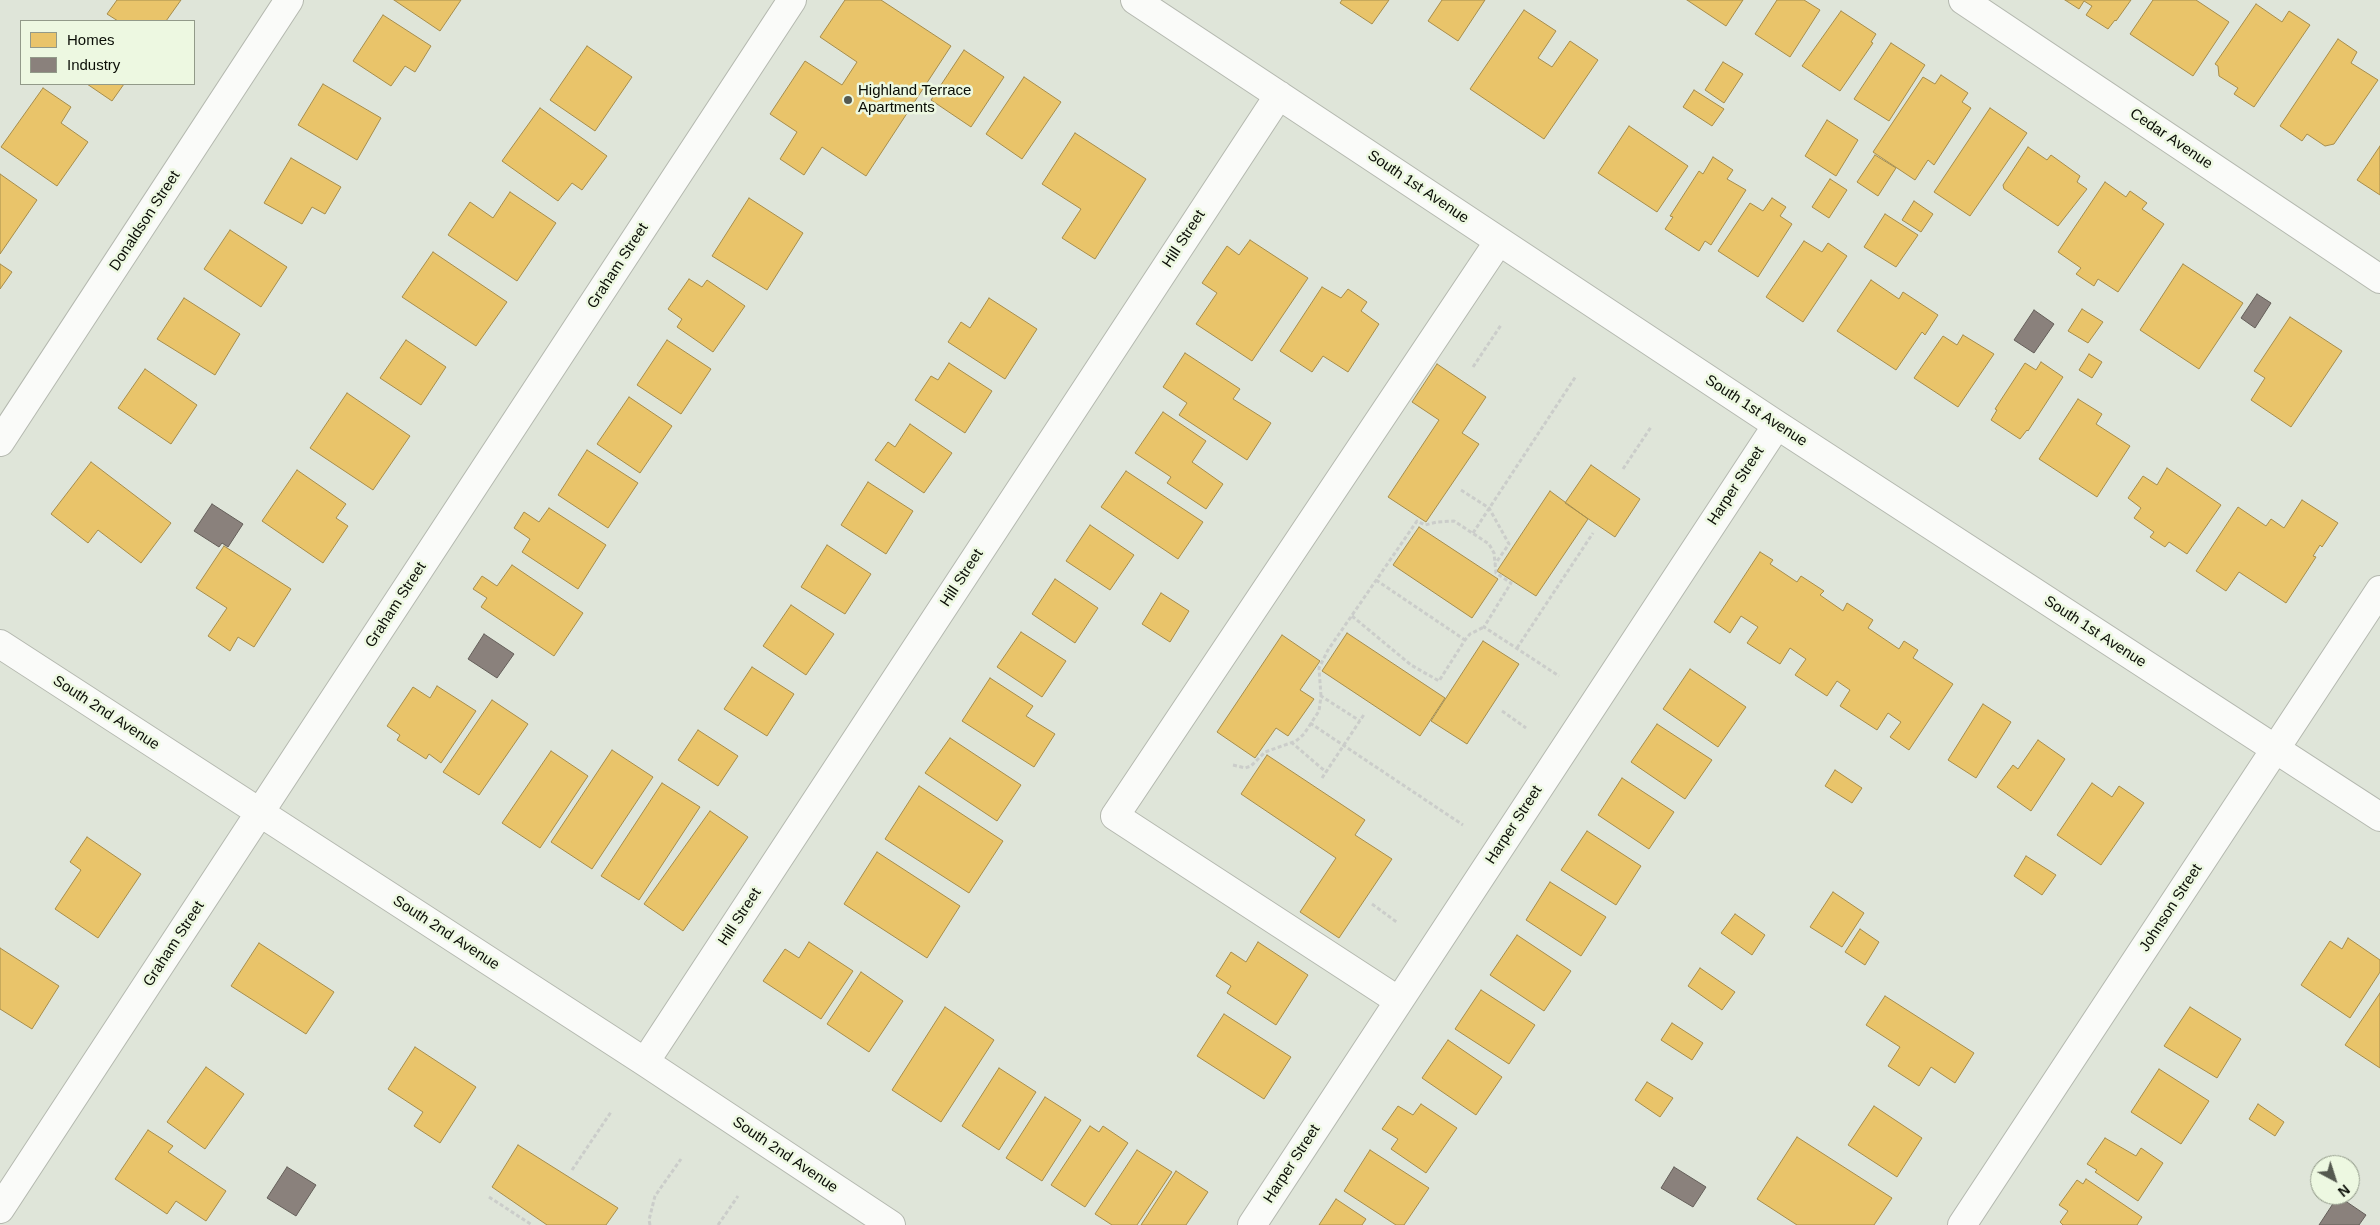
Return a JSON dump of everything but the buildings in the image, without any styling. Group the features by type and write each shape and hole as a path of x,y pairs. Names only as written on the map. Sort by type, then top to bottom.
{"street":[{"name":"Donaldson Street","path":"0,442 289,0"},
{"name":"Graham Street","path":"0,1209 792,0"},
{"name":"South 1st Avenue","path":"1135,0 1777,425 2380,817"},
{"name":"Cedar Avenue","path":"1963,0 2380,279"},
{"name":"Hill Street","path":"645,1062 1279,95"},
{"path":"1398,1001 1115,816 1500,241"},
{"name":"Harper Street","path":"1252,1225 1777,425"},
{"name":"Johnson Street","path":"1962,1225 2380,590"},
{"name":"South 2nd Avenue","path":"0,644 645,1062 891,1225"}],"path":[{"path":"1473,367 1501,325"},
{"path":"1473,533 1576,376"},
{"path":"1623,469 1652,427"},
{"path":"1461,490 1489,508 1508,544 1495,564"},
{"path":"1233,765 1245,768 1251,766 1265,752 1291,742 1304,734 1319,711 1321,696 1319,668 1352,616 1376,580 1417,521 1425,525 1454,521 1473,533 1492,548 1496,573 1511,584 1484,626 1464,640 1439,681 1411,665 1352,616"},
{"path":"1517,648 1593,533"},
{"path":"1376,580 1464,640"},
{"path":"1484,626 1558,676"},
{"path":"1321,696 1360,721"},
{"path":"1502,711 1526,728"},
{"path":"1322,778 1365,713"},
{"path":"1310,723 1462,825"},
{"path":"1291,742 1326,772"},
{"path":"1372,904 1398,923"},
{"path":"572,1170 610,1112"},
{"path":"650,1225 648,1220 655,1196 681,1159"},
{"path":"718,1225 738,1196"},
{"path":"489,1197 532,1225"}],"place":[{"name":"Highland Terrace Apartments","path":"848,100"}]}
